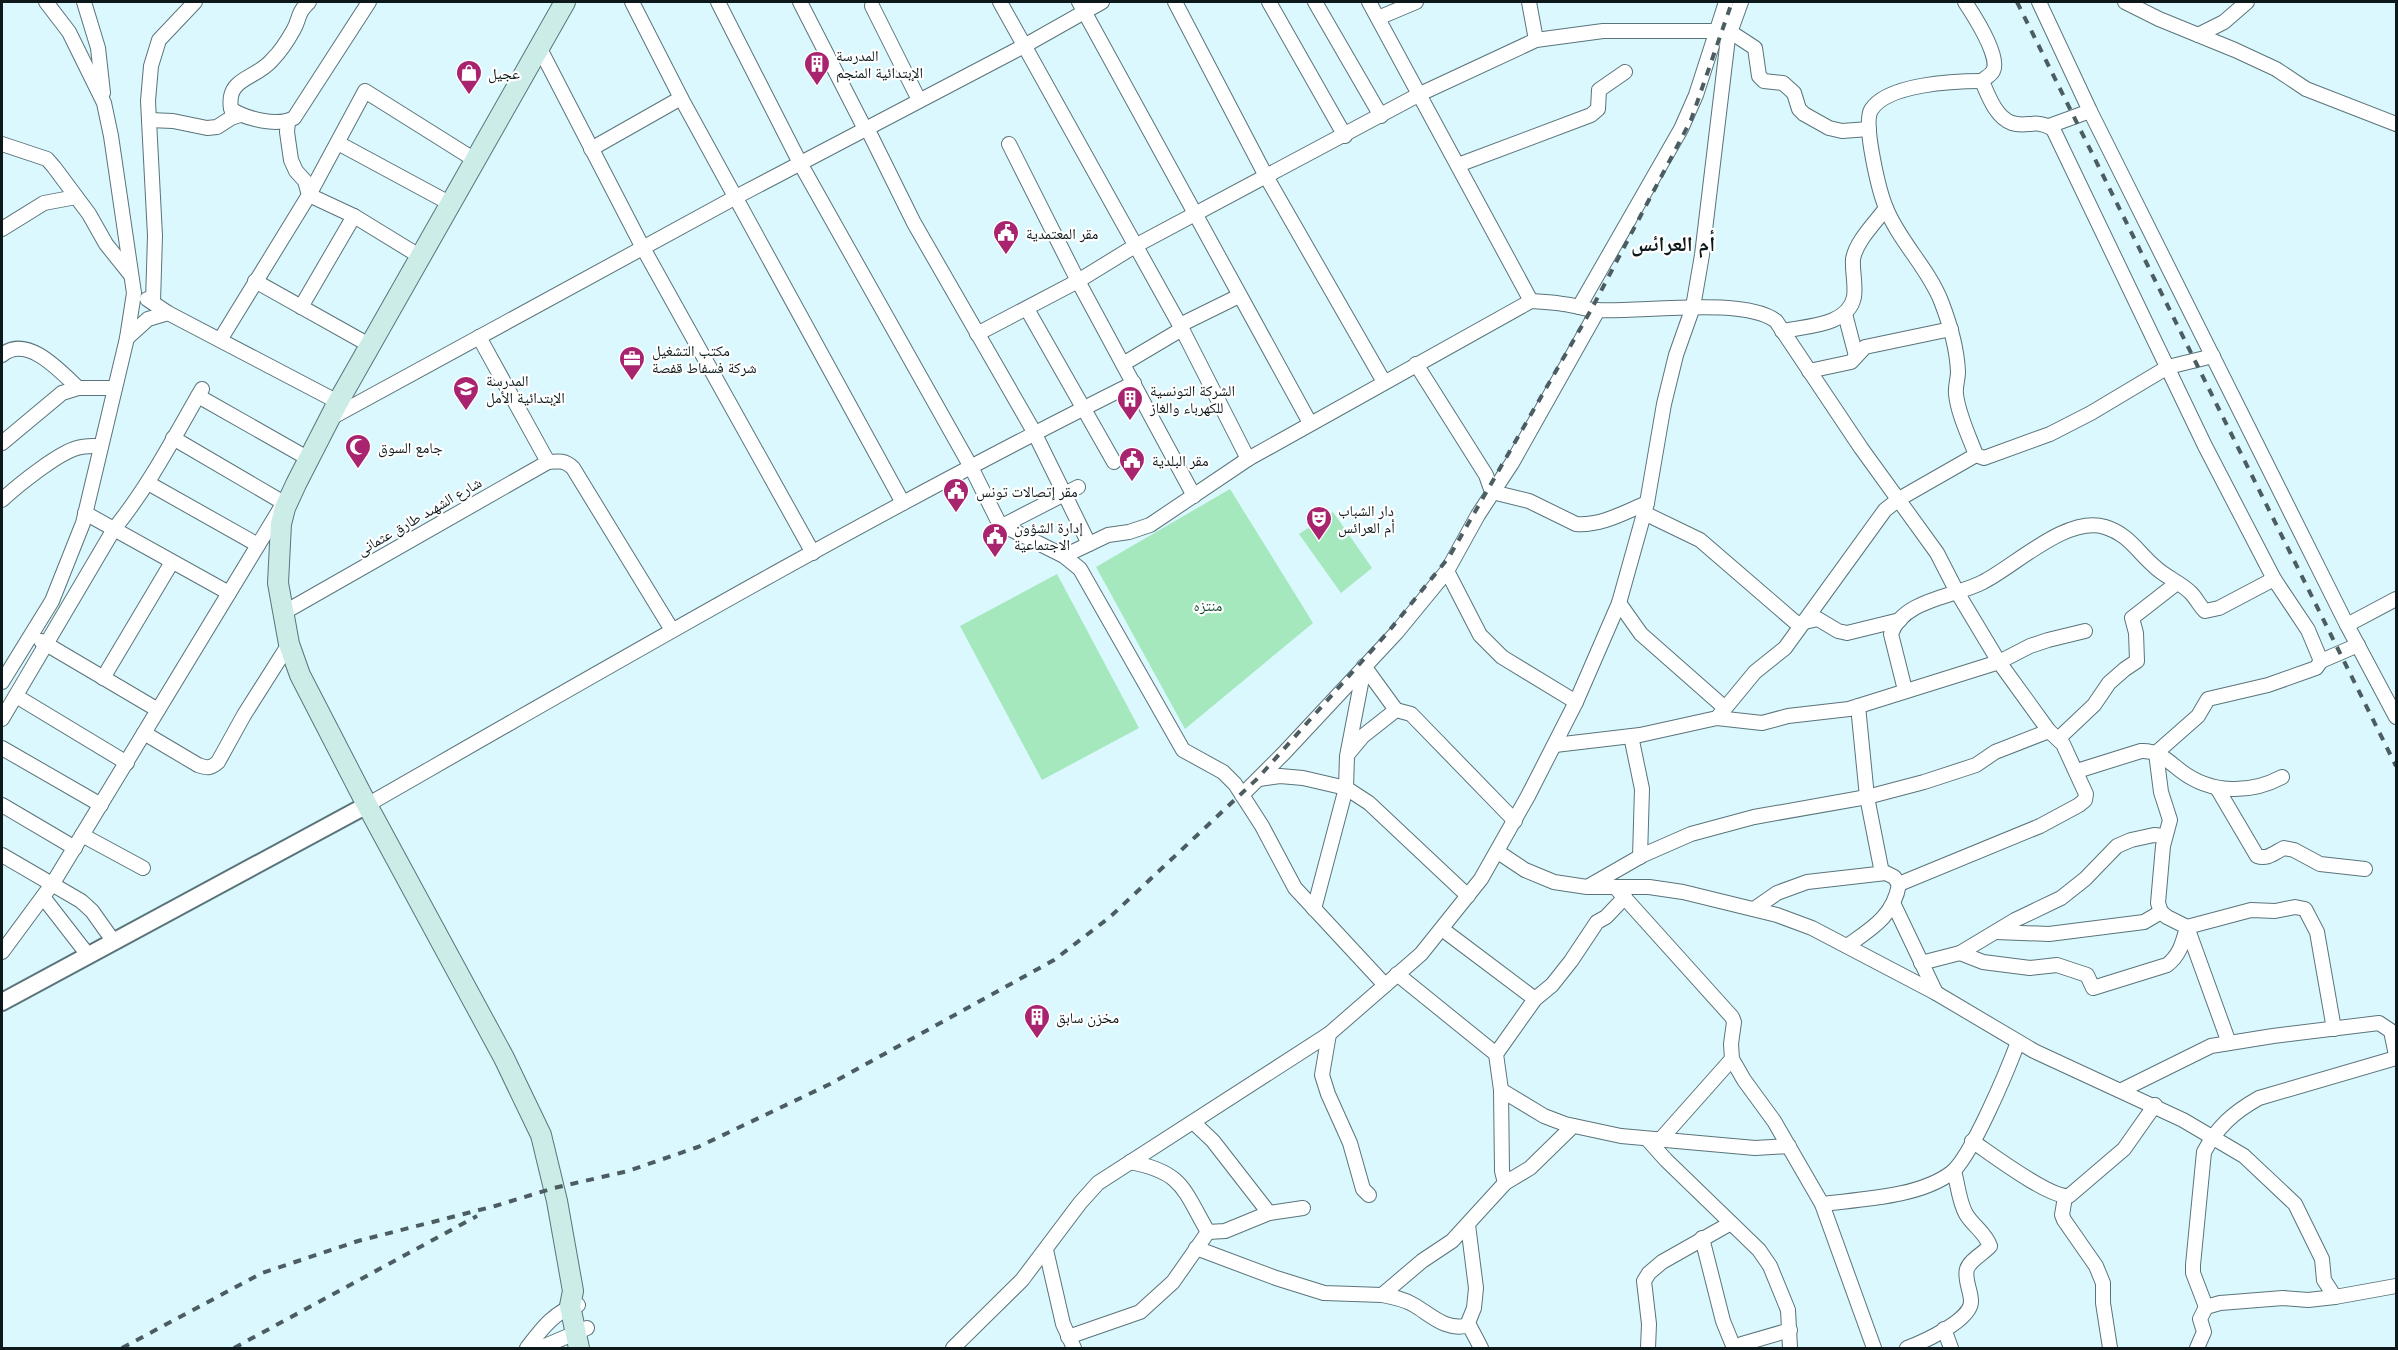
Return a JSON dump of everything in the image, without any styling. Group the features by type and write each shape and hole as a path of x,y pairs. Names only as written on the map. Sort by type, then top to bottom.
{"main road":[{"path":"565,2 334,410 296,484 285,508 281,524 278,583 289,644 300,675 367,805 520,1089 541,1135 557,1202 581,1337 590,1348"}],"street":[{"path":"46,2 69,32 104,103"},
{"path":"2,682 52,601 85,513 127,338 134,293 104,103 98,48 84,2"},
{"path":"153,302 155,236 149,81 159,40 195,2"},
{"path":"309,2 300,11 296,26 274,58 258,74 242,79 232,91 231,109 240,115 272,121 288,121 294,118 369,2"},
{"path":"632,2 681,99 903,503"},
{"path":"718,2 800,163 971,467 997,519 1004,525 1073,561 1086,576 1183,750 1223,772 1235,784 1262,826 1295,888 1385,985"},
{"path":"800,2 914,223 1036,435 1072,491 1089,544"},
{"path":"1000,2 1181,327 1248,459"},
{"path":"134,293 220,340 334,410 479,337 736,197 1024,46 1081,6 1102,2"},
{"path":"1175,2 1267,178 1383,382"},
{"path":"1269,2 1345,135"},
{"path":"1315,2 1381,116"},
{"path":"1369,2 1531,301"},
{"path":"1378,18 1416,2"},
{"path":"1528,2 1536,40"},
{"path":"953,1348 1022,1280 1080,1203 1098,1183 1329,1034 1421,954 1468,896 1498,852 1576,702 1618,603 1646,508 1664,404 1676,355 1693,307 1702,255 1726,2"},
{"path":"1579,307 1681,129 1724,31 1741,2"},
{"path":"1965,2 1977,19 1995,62 1993,71 1982,81 1945,81 1912,88 1882,99 1870,111 1869,129 1871,151 1886,208 1936,289 1951,329 1957,360 1957,401 1976,455"},
{"path":"2039,2 2090,111 2347,625 2397,717"},
{"path":"2126,2 2159,19 2276,69 2306,89 2397,124"},
{"path":"2198,35 2224,22 2247,2"},
{"path":"872,6 919,100"},
{"path":"1081,6 1310,423"},
{"path":"977,334 1078,281 1194,214 1267,178 1420,94 1536,40 1604,31 1724,31 1755,48 1760,76 1764,81 1783,83 1794,93 1799,109 1804,114 1829,128 1842,131 1869,129"},
{"path":"539,47 643,248 813,553"},
{"path":"1458,165 1591,115 1598,109 1599,90 1625,72"},
{"path":"1982,81 1999,114 2012,123 2042,122 2053,129 2205,446 2274,579 2308,630 2321,661"},
{"path":"220,340 309,195 365,91 475,160"},
{"path":"591,149 681,99"},
{"path":"2049,126 2090,111"},
{"path":"149,120 173,121 207,128 217,127 240,115"},
{"path":"288,121 287,132 291,160 296,171 305,181 309,195 354,216 421,257"},
{"path":"338,143 452,204"},
{"path":"1009,144 1078,281 1194,496"},
{"path":"5,150 46,159 89,214 106,244 131,276"},
{"path":"2,229 44,202 76,197"},
{"path":"1782,331 1837,319 1851,307 1854,295 1853,261 1856,249 1886,208"},
{"path":"301,307 354,216"},
{"path":"255,281 371,346"},
{"path":"1123,364 1181,327 1239,296"},
{"path":"1064,556 1108,536 1150,525 1194,496 1210,482 1248,459 1531,301 1598,310 1693,307 1749,309 1767,314 1776,321 1861,448 1937,553 1957,592 1999,662 2063,744 2086,794 2085,800 2079,805 2040,826 1899,884"},
{"path":"1027,309 1114,462"},
{"path":"1242,795 1397,632 1447,571 1492,492 1512,463 1598,310"},
{"path":"127,338 148,319 168,313"},
{"path":"1845,314 1857,356"},
{"path":"1809,370 1851,362 1864,347 1951,329"},
{"path":"479,337 548,462 560,460 573,468 672,630"},
{"path":"2,355 8,350 20,348 32,352 59,370 78,388"},
{"path":"1976,455 1984,458 2050,434 2168,367 2213,356"},
{"path":"1416,364 1486,475 1492,492"},
{"path":"2,1002 367,805 672,630 903,503 1134,383"},
{"path":"2,443 62,393 78,388 115,388"},
{"path":"2,719 114,529 148,483 200,392 309,459"},
{"path":"173,438 284,504"},
{"path":"2,500 16,487 68,451 101,446"},
{"path":"1721,713 1755,672 1785,648 1885,510 1899,499 1976,455"},
{"name":"شارع الشهىد طارق عثمانى","path":"283,613 548,462"},
{"path":"148,483 258,545"},
{"path":"2,952 53,883 75,848 296,484"},
{"path":"1004,525 1072,491"},
{"path":"1492,492 1514,496 1576,524 1602,522 1646,508 1700,540 1795,622 1818,619 1838,631 1847,633 1900,620"},
{"path":"85,513 229,593"},
{"path":"1905,690 1891,634 1905,614 1924,604 1984,582 2046,541 2084,526 2104,526 2122,534 2133,542 2158,570 2192,594 2205,611 2210,611 2274,579"},
{"path":"103,678 172,562"},
{"path":"1447,571 1480,635 1502,657 1576,702"},
{"path":"1587,887 1640,857 1691,834 1754,817 1868,797 1976,765 1995,752 2054,735 2094,705 2109,684 2137,661 2136,633 2132,618 2177,583"},
{"path":"2347,625 2397,599"},
{"path":"1618,603 1641,634 1721,713"},
{"path":"1555,745 1631,736 1721,713 1762,723 1858,706 1999,662 2030,646 2085,631"},
{"path":"31,636 158,710"},
{"path":"144,733 198,765 207,769 212,767 218,762 244,715 289,644"},
{"path":"2156,753 2198,716 2208,699 2268,685 2316,668 2321,661 2358,645"},
{"path":"1364,666 1396,710 1411,714 1515,821"},
{"path":"1314,909 1346,788 1347,756 1364,666"},
{"path":"16,696 127,763"},
{"path":"1858,706 1868,797 1882,873"},
{"path":"1347,756 1363,736 1396,710"},
{"path":"1631,736 1642,789 1640,857"},
{"path":"2,748 101,805"},
{"path":"2077,771 2149,750 2209,787 2259,788 2282,777"},
{"path":"2156,753 2162,792 2170,820 2165,836 2158,886 2158,903 2161,912 2178,924 2187,927 2251,910 2275,911 2295,907 2305,909 2317,932 2334,1029"},
{"path":"1259,779 1280,776 1303,778 1346,788 1369,803 1468,896"},
{"path":"2217,788 2257,856 2263,858 2271,856 2284,848 2294,850 2320,864 2365,869"},
{"path":"2,805 75,848"},
{"path":"82,835 143,867"},
{"path":"1922,963 1960,953 2024,915 2061,898 2085,879 2117,846 2143,837 2165,836"},
{"path":"1498,852 1525,870 1554,882 1620,892 1649,887 1683,892 1777,915 1812,928 1936,993 2018,1042 2064,1066 2155,1106 2244,1156 2295,1204 2322,1259 2324,1280 2335,1297"},
{"path":"2,855 81,900 92,911 114,942"},
{"path":"1754,909 1777,893 1808,882 1882,873 1894,877 1899,884 1894,905 1882,920 1847,946"},
{"path":"1496,1054 1535,999 1552,985 1597,922 1606,917 1620,892"},
{"path":"1620,892 1732,1017 1734,1022 1731,1044 1732,1059 1789,1146 1822,1204 1874,1348"},
{"path":"43,897 88,956"},
{"path":"1894,905 1936,993"},
{"path":"1996,932 2049,934 2144,922 2161,912"},
{"path":"1960,953 1983,962 2030,968 2057,965 2066,967 2087,975 2093,988 2167,965 2175,959 2183,944 2187,927"},
{"path":"2187,927 2229,1043"},
{"path":"1442,930 1535,999"},
{"path":"1397,974 1496,1054 1501,1090 1502,1171 1505,1183"},
{"path":"2122,1090 2211,1046 2379,1023 2388,1026 2391,1031 2397,1056 2259,1098 2233,1114 2211,1137 2204,1152 2193,1265 2193,1273 2206,1307"},
{"path":"1329,1034 1322,1075 1350,1143 1363,1189 1369,1195"},
{"path":"1822,1204 1896,1194 1928,1186 1954,1171 1972,1141 2006,1073 2018,1042"},
{"path":"1654,1140 1732,1059"},
{"path":"1501,1090 1544,1116 1574,1126 1654,1140 1755,1148 1789,1146"},
{"path":"2065,1197 2076,1191 2124,1149 2155,1106"},
{"path":"1193,1122 1213,1141 1269,1213"},
{"path":"1382,1295 1422,1261 1452,1241 1505,1183 1530,1168 1574,1126"},
{"path":"1654,1140 1666,1160 1759,1250 1770,1266 1788,1310 1790,1348"},
{"path":"1972,1141 2020,1174 2065,1197"},
{"path":"1130,1162 1159,1169 1176,1180 1185,1191 1208,1232"},
{"path":"1907,1348 1957,1322 1970,1309 1966,1272 1968,1265 1990,1246 1987,1237 1967,1216 1954,1171"},
{"path":"2065,1197 2062,1215 2064,1220 2096,1266 2103,1282 2103,1303 2110,1348"},
{"path":"1208,1232 1225,1232 1269,1213 1303,1208"},
{"path":"1648,1348 1649,1324 1644,1281 1648,1272 1702,1238 1731,1223"},
{"path":"1468,1225 1476,1288 1469,1325 1481,1348"},
{"path":"1046,1250 1063,1324 1071,1343 1140,1312 1173,1282 1208,1232"},
{"path":"1702,1238 1723,1321 1735,1348 1790,1330"},
{"path":"1196,1248 1324,1293 1382,1295 1412,1304 1446,1325 1463,1327 1469,1325"},
{"path":"2197,1348 2204,1332 2200,1318 2206,1307 2220,1303 2283,1298 2308,1300 2397,1286"},
{"path":"527,1348 547,1323 574,1299"},
{"path":"1944,1329 1951,1348"},
{"path":"540,1348 581,1337"}],"green space":[{"name":"منتزه","path":"1230,489 1313,623 1185,729 1096,567"},
{"path":"1333,512 1372,568 1341,593 1299,534"},
{"path":"1057,574 1139,728 1042,780 960,626"}],"railway":[{"path":"122,1348 262,1273 358,1241 495,1206 554,1188 628,1171 698,1147 830,1084 1054,960 1110,917 1258,778 1389,631 1449,557 1591,310 1691,120 1732,2"},
{"path":"2017,2 2396,766"},
{"path":"234,1348 477,1216"}],"place":[{"name":"المدرسة الإبتدائية المنجم","path":"817,87"},
{"name":"عجيل","path":"469,96"},
{"name":"مقر المعتمدية","path":"1006,256"},
{"name":"مكتب التشغيل شركة فسفاط قفصة","path":"632,382"},
{"name":"المدرسة الإبتدائية الأمل","path":"466,412"},
{"name":"الشركة التونسية للكهرباء والغاز","path":"1130,422"},
{"name":"جامع السوق","path":"358,470"},
{"name":"مقر البلدية","path":"1132,483"},
{"name":"مقر إتصالات تونس","path":"956,514"},
{"name":"دار الشباب أم العرائس","path":"1319,542"},
{"name":"إدارة الشؤون الاجتماعية","path":"995,559"},
{"name":"مخزن سابق","path":"1037,1040"}],"district":[{"name":"أم العرائس","path":"1673,243"}]}
